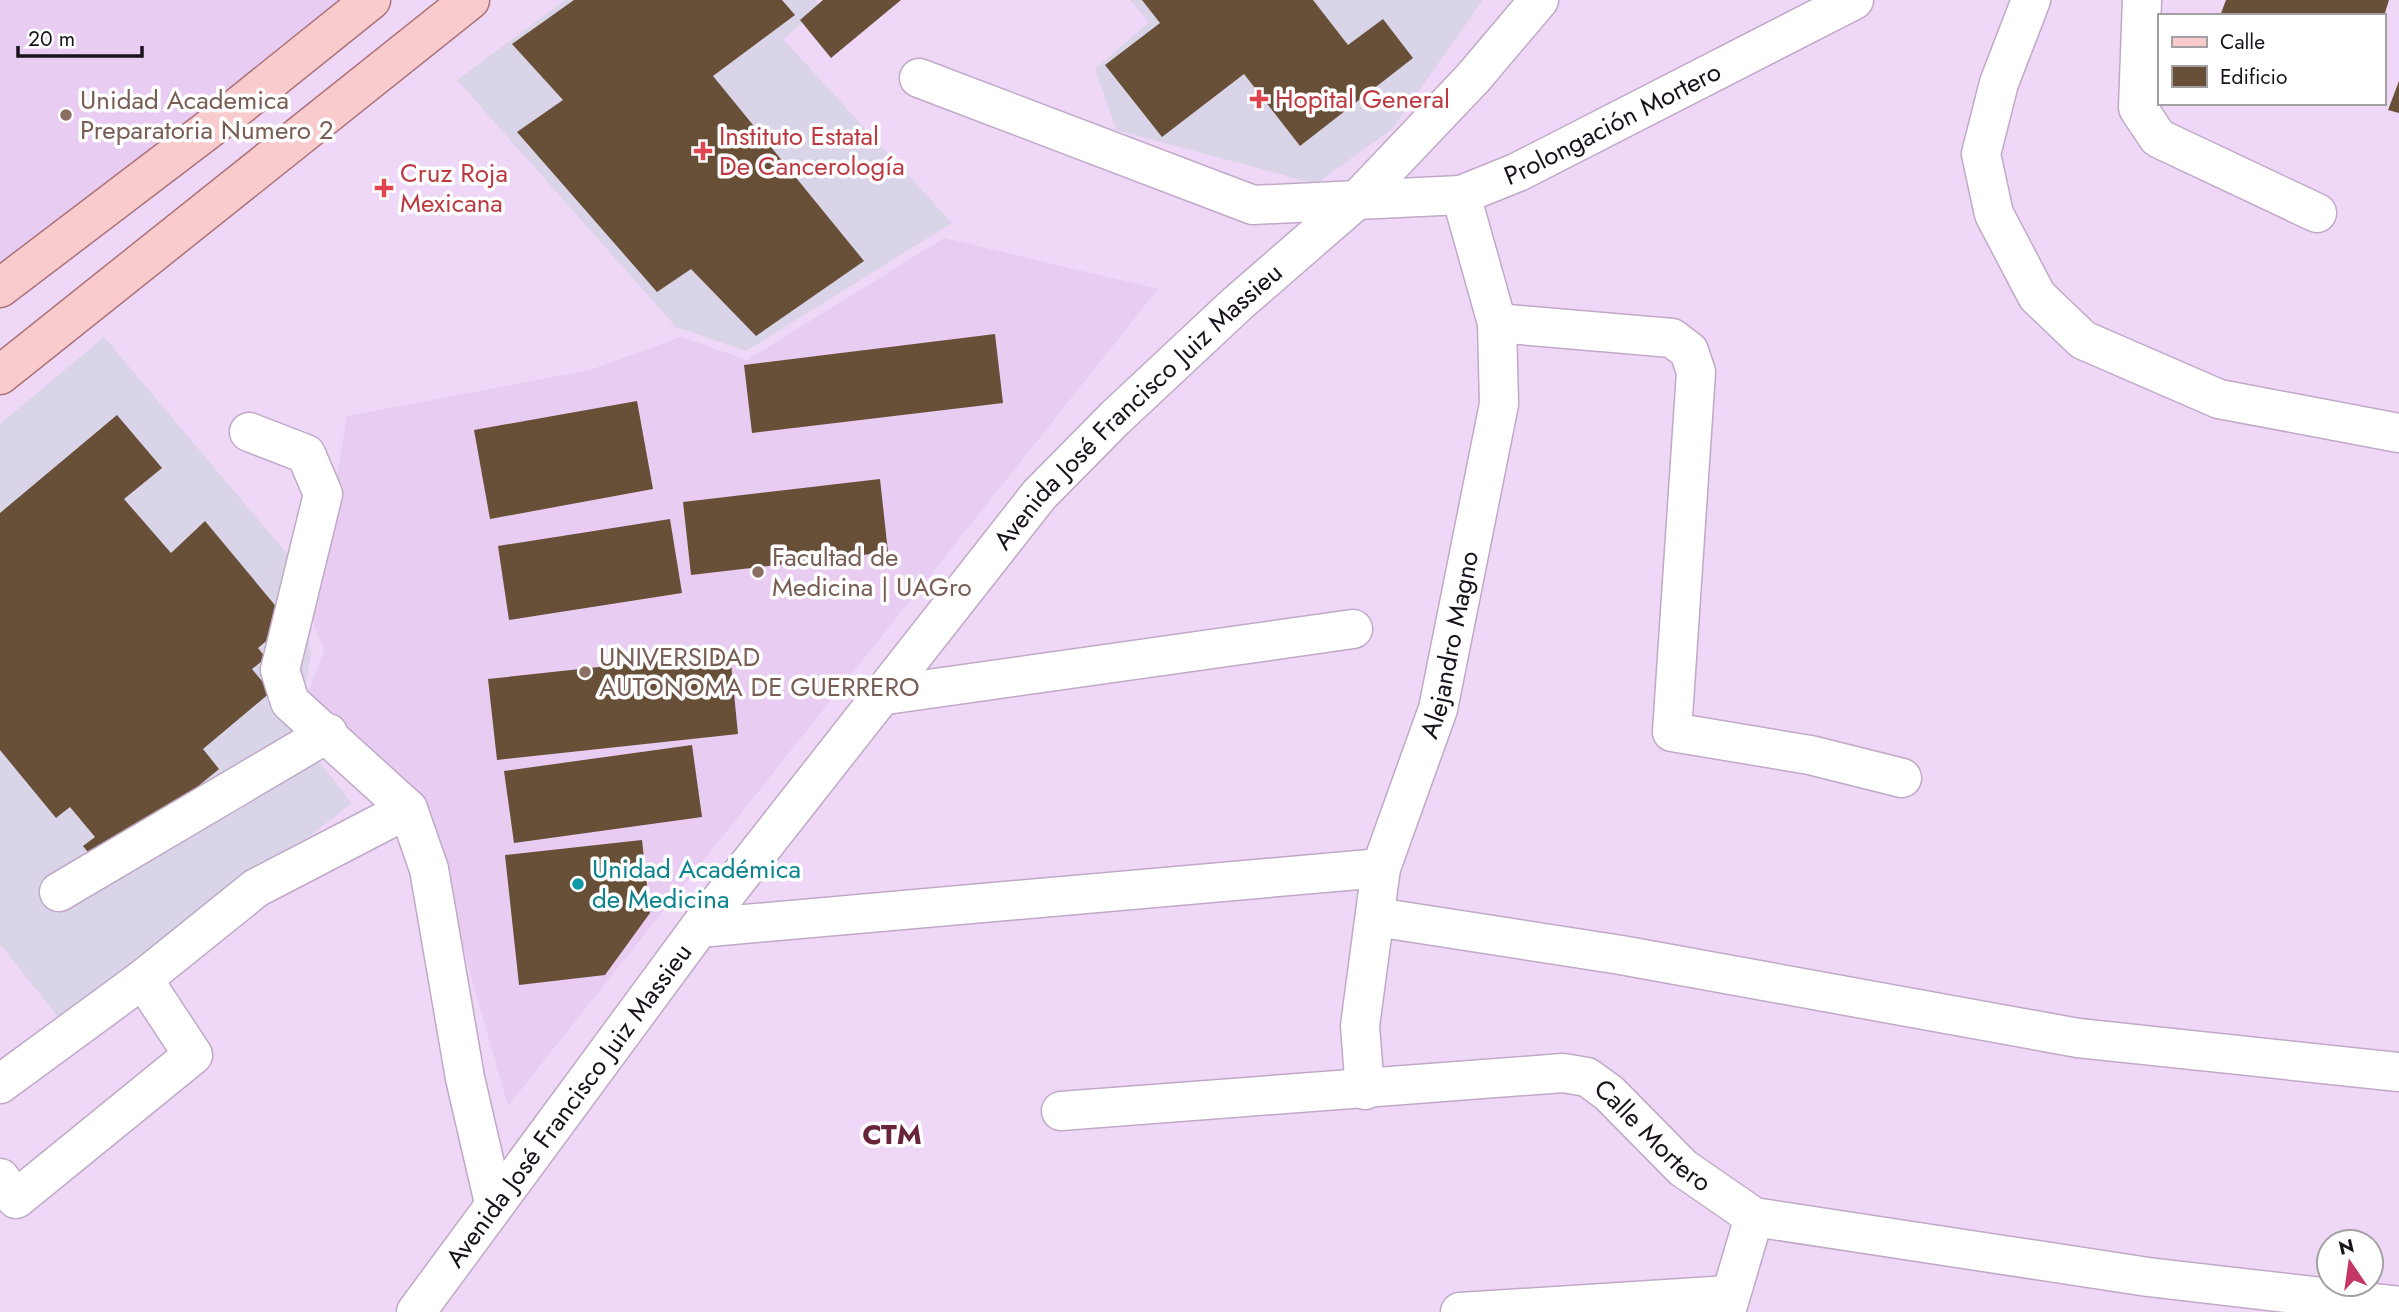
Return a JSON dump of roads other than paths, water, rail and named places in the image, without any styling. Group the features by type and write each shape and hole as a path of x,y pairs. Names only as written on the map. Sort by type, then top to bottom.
{"main road":[{"path":"0,288 234,110 371,0"},
{"path":"0,375 470,0"},
{"path":"234,110 276,154"}],"street":[{"name":"Avenida José Francisco Juiz Massieu","path":"416,1312 699,928 1039,495 1115,418 1238,303 1359,198 1473,78 1539,0"},
{"name":"Prolongación Mortero","path":"919,78 1253,205 1461,195 1518,172 1854,0"},
{"path":"2031,0 1999,83 1981,154 1994,214 2037,296 2083,340 2219,399 2399,433"},
{"path":"2142,0 2138,108 2158,138 2317,213"},
{"name":"Alejandro Magno","path":"1365,1090 1360,1026 1381,868 1438,709 1499,404 1497,323 1461,195"},
{"path":"1497,323 1672,338 1689,351 1696,372 1672,732 1810,755 1902,778"},
{"path":"249,432 306,454 323,494 280,670 290,702 328,733 408,809 429,869 465,1078 494,1203"},
{"path":"879,696 1353,629"},
{"path":"59,891 328,733"},
{"path":"0,1084 143,979 256,888 408,809"},
{"path":"699,928 1381,868"},
{"path":"1376,918 1621,956 2078,1038 2399,1072"},
{"path":"0,1178 16,1199 193,1055 143,979"},
{"name":"Calle Mortero","path":"1061,1111 1563,1073 1587,1077 1609,1093 1683,1168 1754,1217"},
{"path":"1460,1312 1728,1304 1754,1217 2148,1277 2399,1306"}],"place":[{"name":"Hopital General","path":"1259,99"},
{"name":"Unidad Academica Preparatoria Numero 2","path":"66,115"},
{"name":"Instituto Estatal De Cancerología","path":"703,151"},
{"name":"Cruz Roja Mexicana","path":"384,188"},
{"name":"Facultad de Medicina | UAGro","path":"758,572"},
{"name":"UNIVERSIDAD AUTONOMA DE GUERRERO","path":"585,672"},
{"name":"Unidad Académica de Medicina","path":"578,884"}],"district":[{"name":"CTM","path":"892,1134"}]}
